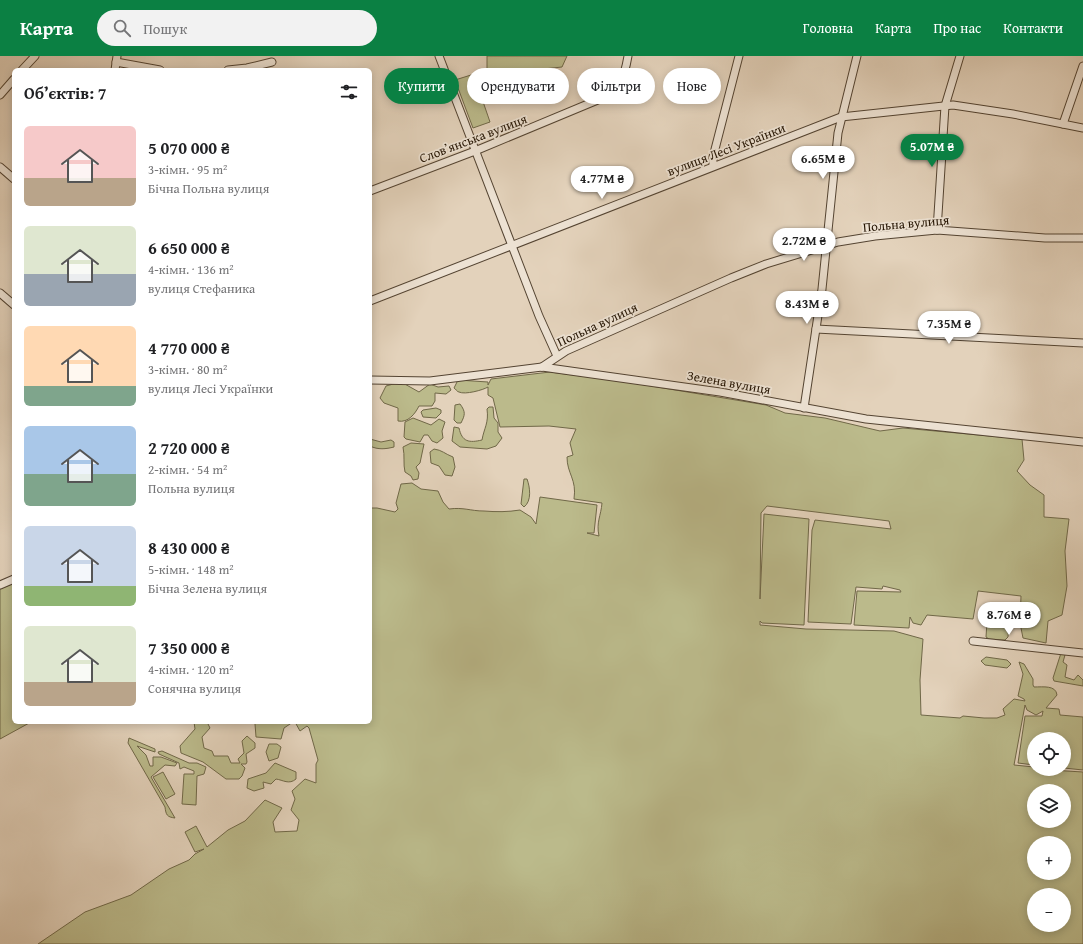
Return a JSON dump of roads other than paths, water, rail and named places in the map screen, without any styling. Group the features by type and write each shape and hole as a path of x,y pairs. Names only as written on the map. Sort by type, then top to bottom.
{"street":[{"path":"24,68 35,56"},
{"path":"439,56 539,316 557,356"},
{"name":"Словʼянська вулиця","path":"372,190 475,151 600,99 621,82 625,73 628,56"},
{"path":"713,166 713,157 739,56"},
{"path":"841,117 840,106 853,56"},
{"path":"804,408 828,245 833,181 841,117 857,56"},
{"path":"937,230 945,106 960,56"},
{"path":"116,59 152,68"},
{"path":"247,68 272,62"},
{"path":"1063,124 1083,66"},
{"path":"0,95 12,81"},
{"name":"вулиця Лесі Українки","path":"372,300 841,117 945,106 962,106 1083,128"},
{"path":"0,167 12,177"},
{"name":"Польна вулиця","path":"542,367 557,356 634,319 766,264 828,245 875,236 937,230 1014,234 1046,238 1083,238"},
{"path":"0,293 12,303"},
{"path":"816,329 1083,343"},
{"name":"Зелена вулиця","path":"372,380 430,381 542,367 720,392 866,419 1083,442"},
{"path":"0,585 12,580"},
{"path":"973,641 1083,653"}]}
